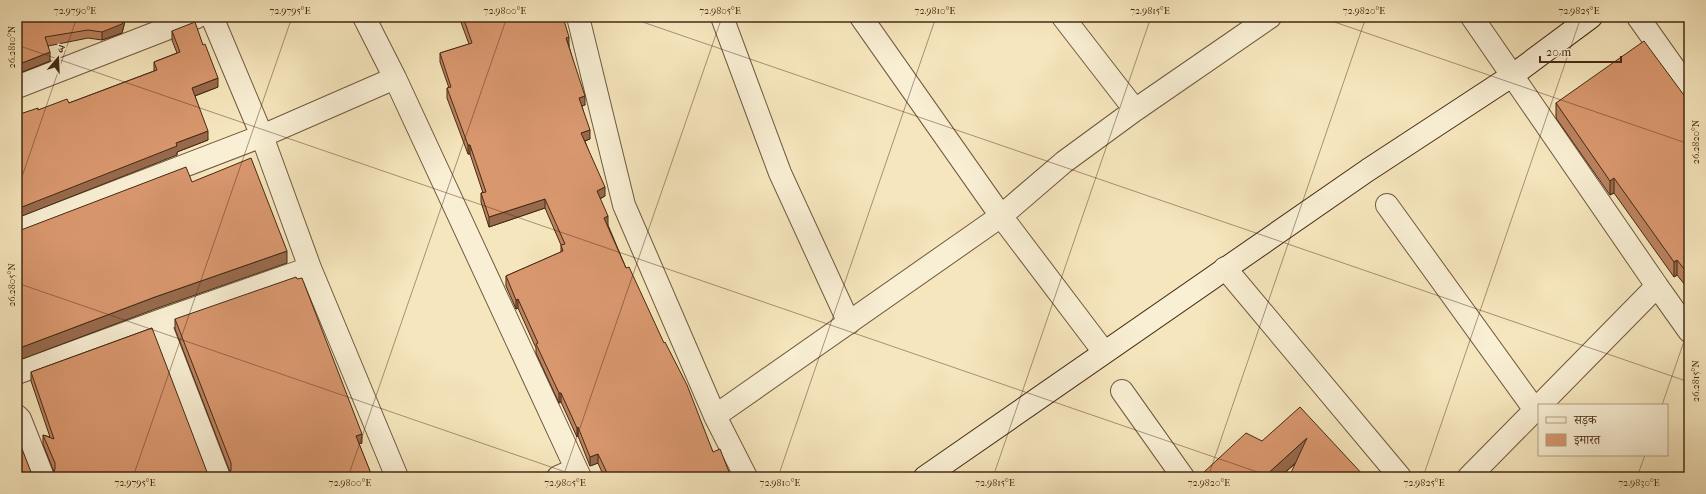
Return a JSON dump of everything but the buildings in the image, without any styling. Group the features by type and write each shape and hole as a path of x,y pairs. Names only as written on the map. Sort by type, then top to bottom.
{"street":[{"path":"17,88 197,17"},
{"path":"212,17 262,136 310,268 397,477"},
{"path":"364,17 396,78 571,474"},
{"path":"578,17 624,205 715,416 746,477"},
{"path":"722,17 780,173 849,323"},
{"path":"861,17 1001,216 1104,352"},
{"path":"1064,17 1135,110"},
{"path":"715,416 1001,216 1064,162 1135,110 1270,17"},
{"path":"1472,17 1689,331"},
{"path":"925,477 1361,175 1513,75 1591,17"},
{"path":"1638,17 1689,89"},
{"path":"17,230 262,136 396,78"},
{"path":"1387,205 1538,407 1468,477"},
{"path":"17,373 310,268"},
{"path":"1225,268 1400,477"},
{"path":"1541,404 1657,286"},
{"path":"159,321 219,477"},
{"path":"1122,391 1183,477"},
{"path":"17,416 20,419 43,477"}]}
